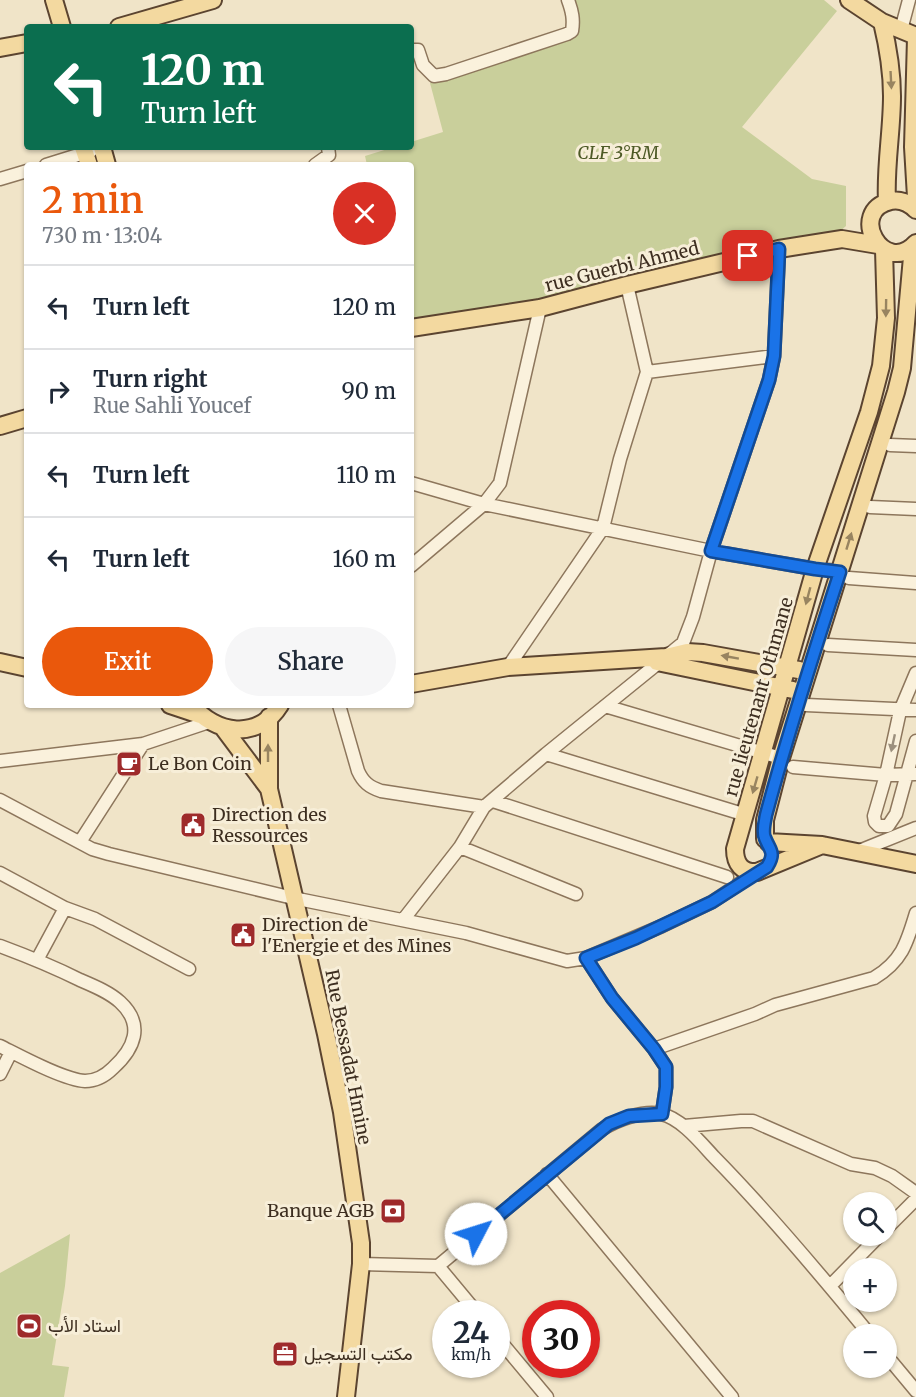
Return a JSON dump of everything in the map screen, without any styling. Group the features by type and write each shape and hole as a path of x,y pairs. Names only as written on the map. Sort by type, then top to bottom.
{"main road":[{"path":"54,0 61,24"},
{"path":"129,24 213,0"},
{"path":"849,0 882,22 911,34 916,197"},
{"path":"882,22 888,48 892,96 887,202"},
{"path":"0,48 24,44"},
{"path":"842,239 871,220 875,211 887,202 901,201 916,210"},
{"name":"rue lieutenant Othmane","path":"738,842 815,569 869,412 881,366 886,318 881,247 870,229 871,220"},
{"path":"842,239 881,247 890,252 902,252 915,245"},
{"name":"rue Guerbi Ahmed","path":"414,328 540,308 779,249 842,239"},
{"path":"762,869 772,855 766,840 765,820 787,763 808,672 844,575 909,368 915,245"},
{"path":"881,366 909,368"},
{"path":"0,426 24,420"},
{"path":"662,660 687,652 703,652 808,672"},
{"path":"414,683 508,667 641,658 662,660 782,688 803,699"},
{"path":"0,662 24,667"},
{"path":"178,708 240,729 260,724 274,711"},
{"name":"Rue Bessadat Hmine","path":"274,711 269,789 342,1112 361,1243 361,1264 346,1397"},
{"name":"Rue Bessadat Hmine","path":"206,718 269,789"},
{"path":"822,845 762,869 750,872 733,871 738,842 751,835 766,840 822,845 859,851 916,864"}],"street":[{"path":"414,50 418,50 423,65 434,76 446,74 572,31 573,14 568,0"},
{"path":"909,0 911,34"},
{"path":"319,162 329,155 328,150"},
{"path":"58,162 86,155"},
{"path":"0,180 24,172"},
{"path":"403,920 460,847 488,804 546,753 683,643 711,551 769,380 774,356 779,249"},
{"path":"508,667 603,528 620,459 646,372 627,285"},
{"path":"414,563 484,504 500,483 540,308"},
{"path":"646,372 774,356"},
{"path":"890,445 916,446"},
{"path":"414,484 484,504 711,551 844,575 916,583"},
{"path":"870,507 916,509"},
{"path":"828,645 916,650"},
{"path":"916,673 900,711 874,816 875,822 882,827 892,822 912,774 916,741"},
{"path":"803,699 900,711 916,710"},
{"path":"605,706 787,763 886,775 912,774"},
{"path":"340,708 358,771 371,788 488,804 733,871 712,902"},
{"path":"0,761 143,744 206,718"},
{"path":"80,842 143,744"},
{"path":"546,753 746,815"},
{"path":"0,800 80,842 109,854 293,898 466,933 567,961 586,958 636,938 712,902 762,869"},
{"path":"859,851 916,828"},
{"path":"460,847 576,894"},
{"path":"0,873 65,908 95,919 189,969"},
{"path":"37,960 65,908"},
{"path":"654,1049 775,1005 874,978 885,972 905,948 916,913"},
{"path":"0,946 101,989 120,1002 132,1018 135,1033 133,1044 125,1057 108,1073 95,1080 83,1081 50,1070 6,1049 0,1074"},
{"path":"586,958 612,998 666,1067 662,1114"},
{"path":"361,1264 438,1266 609,1124 629,1116 662,1114 684,1126 738,1181 861,1324"},
{"path":"684,1126 753,1121 851,1164 874,1168 892,1176 916,1193"},
{"path":"547,1174 732,1397"},
{"path":"897,1218 916,1199"},
{"path":"830,1286 869,1246"},
{"path":"438,1266 466,1300"},
{"path":"510,1353 547,1397"},
{"path":"897,1368 916,1391"}],"green space":[{"name":"CLF 3°RM","path":"573,0 824,0 837,11 742,127 812,179 846,186 846,226 838,233 735,249 584,293 485,313 414,319 414,162 366,162 365,156 384,150 414,150 414,141 443,132 430,83 572,37 580,25"},
{"name":"استاد الأب","path":"70,1234 65,1286 52,1365 69,1367 64,1397 0,1397 0,1273"}],"place":[{"name":"Le Bon Coin","path":"129,764"},
{"name":"Direction des Ressources","path":"193,825"},
{"name":"Direction de l'Energie et des Mines","path":"243,935"},
{"name":"Banque AGB","path":"393,1211"},
{"name":"استاد الأب","path":"29,1326"},
{"name":"مكتب التسجيل","path":"285,1354"}],"route":[{"path":"476,1234 609,1124 629,1116 662,1114 666,1067 612,998 586,958 636,938 712,902 767,867 772,855 771,848 765,839 765,820 801,692 840,572 711,551 769,380 774,356 779,249 748,256"}]}
